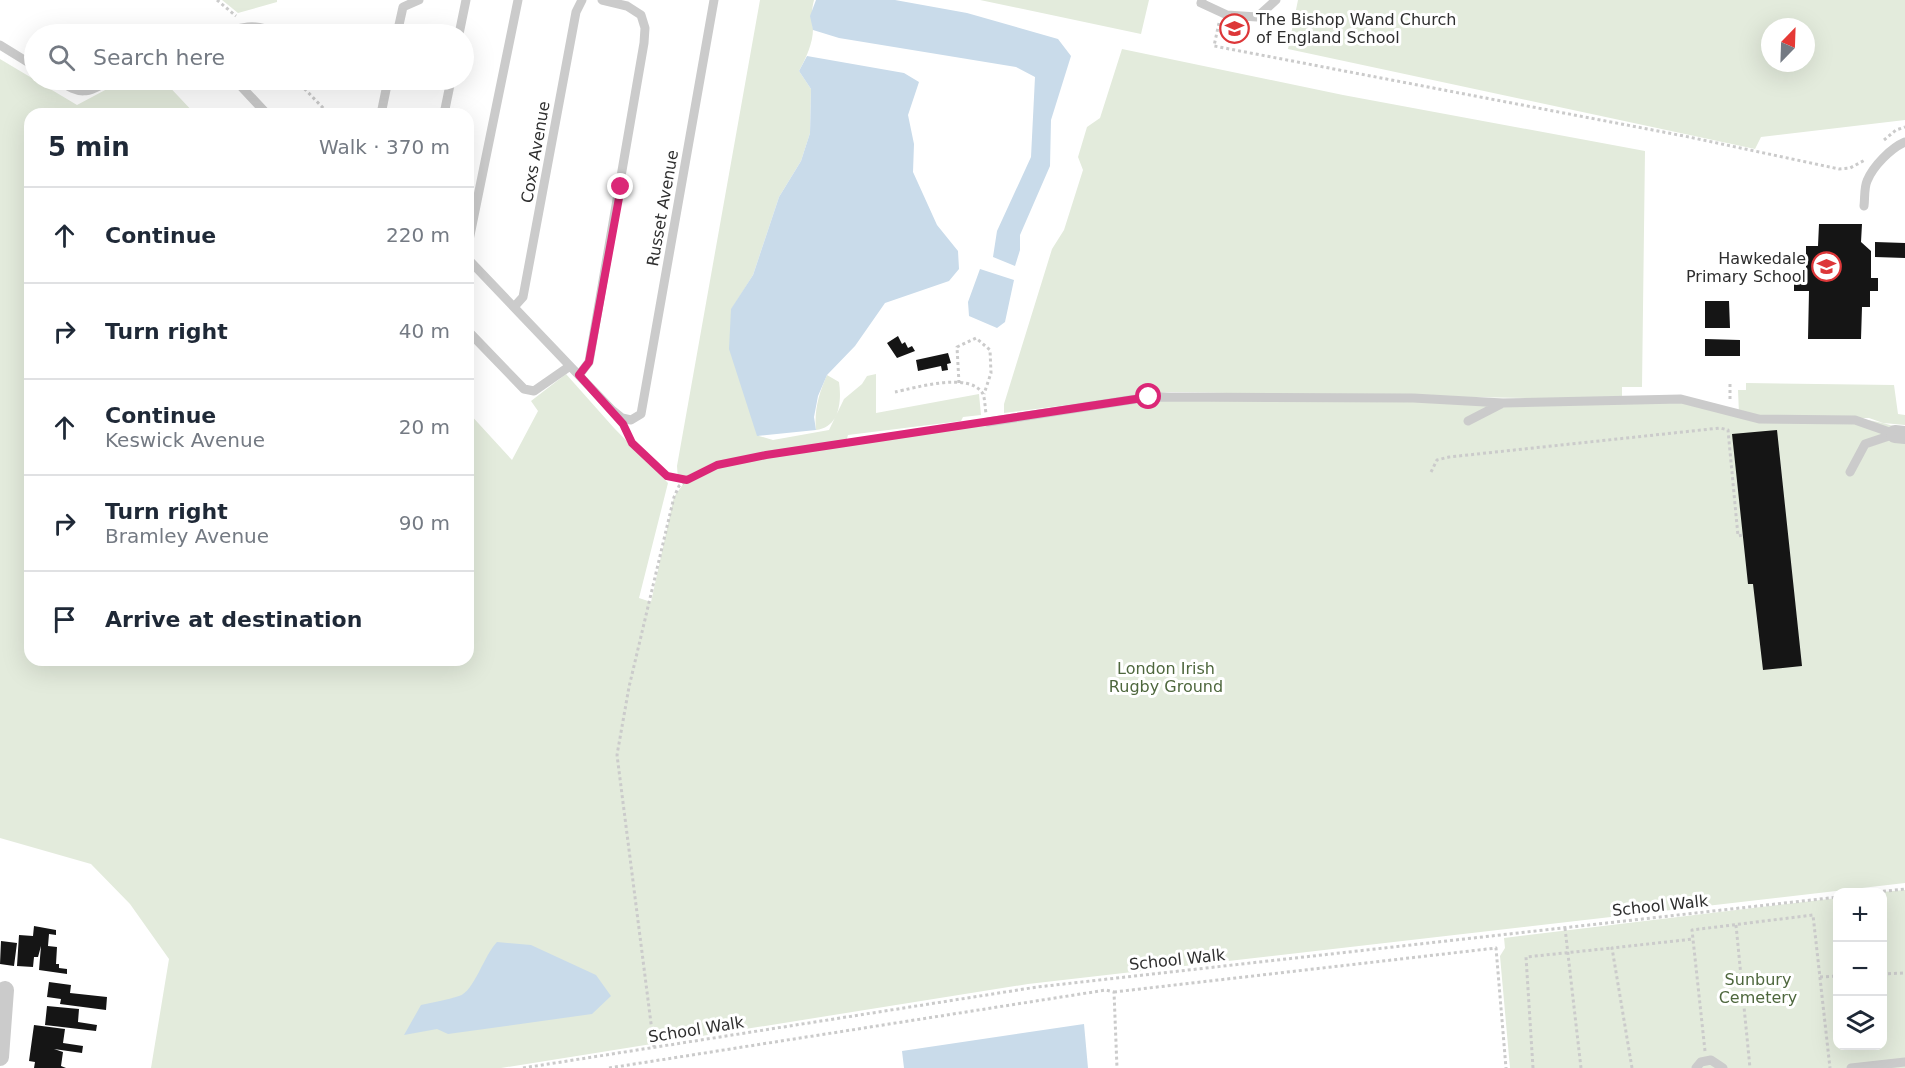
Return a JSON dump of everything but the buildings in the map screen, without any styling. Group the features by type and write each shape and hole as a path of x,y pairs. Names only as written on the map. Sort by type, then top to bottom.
{"street":[{"path":"0,1057 9,991"}],"lane":[{"path":"400,24 403,7 419,0"},
{"path":"461,24 466,0"},
{"path":"474,216 518,0"},
{"name":"Coxs Avenue","path":"514,307 523,297 576,12 582,0"},
{"path":"579,375 589,362 644,43 644,22 641,15 627,6 602,0"},
{"name":"Russet Avenue","path":"612,410 622,418 637,418 645,404 677,201 714,0"},
{"path":"1202,0 1201,3 1221,13 1257,17 1274,1"},
{"path":"0,45 24,60"},
{"path":"74,90 85,92 89,90"},
{"path":"244,90 261,108"},
{"path":"382,108 386,90"},
{"path":"445,108 449,90"},
{"path":"1864,206 1866,182 1871,174 1891,150 1905,142"},
{"path":"474,265 612,410"},
{"path":"474,337 519,386 530,391 570,366"},
{"path":"988,422 1149,397 1413,398 1503,403 1681,399 1760,419 1855,420 1900,435"},
{"path":"1468,421 1503,403"},
{"path":"1850,472 1865,444 1900,435"},
{"path":"1696,1068 1706,1060 1715,1061 1723,1068"},
{"path":"1851,1068 1905,1062"}],"path":[{"path":"222,4 226,0"},
{"path":"1221,13 1214,46 1684,136 1839,169 1850,168 1872,154"},
{"path":"306,90 323,108"},
{"path":"1880,147 1887,136 1905,127"},
{"path":"654,1048 617,755 630,687 674,497 679,486 717,465 766,455 988,422 983,396 991,374 990,350 976,338 957,347 959,382"},
{"path":"895,392 952,381 974,386 983,396"},
{"path":"1729,412 1730,383"},
{"path":"612,410 623,424 632,443 657,468 667,476 687,480"},
{"path":"1431,472 1437,460 1449,457 1720,428 1728,430 1738,536 1743,535"},
{"path":"1887,891 1905,889"},
{"name":"School Walk","path":"523,1068 1037,987 1833,898"},
{"path":"1706,1060 1692,930 1813,915 1830,1068"},
{"path":"1736,925 1750,1068"},
{"path":"1565,928 1581,1068"},
{"path":"1533,1068 1526,957 1693,939"},
{"path":"609,1068 1106,990 1114,992 1496,948 1506,1068"},
{"path":"1612,948 1632,1068"},
{"path":"1887,974 1905,973"},
{"path":"1820,977 1833,976"},
{"path":"1114,992 1117,1068"}],"green space":[{"path":"222,0 277,0 277,2 238,13"},
{"name":"London Irish Rugby Ground","path":"760,0 814,0 812,40 799,71 811,89 810,133 801,161 779,197 753,275 731,310 759,436 773,440 829,430 844,399 862,384 867,376 876,374 876,413 979,394 981,415 963,417 961,421 848,435 846,442 765,452 767,455 1092,405 1199,398 1681,399 1739,414 1738,390 1746,390 1746,383 1894,385 1898,414 1905,415 1905,425 1883,423 1869,418 1854,418 1890,425 1905,431 1905,883 1862,888 1833,888 1833,891 1028,984 501,1068 151,1068 169,959 130,904 91,864 0,838 0,59 24,73 24,90 52,90 77,105 105,90 172,90 189,108 24,108 24,666 474,666 474,419 512,460 538,411 531,401 566,374 614,428 668,483 639,598 651,602 674,497 686,480 678,480 677,466"},
{"path":"980,0 1149,0 1141,34"},
{"path":"1298,0 1905,0 1905,120 1761,137 1755,149 1288,49"},
{"path":"1122,49 1343,95 1645,151 1642,387 1622,387 1622,397 1587,399 1169,392 1004,413 1004,404 1052,249 1064,230 1083,170 1078,157 1087,127 1100,118"},
{"path":"827,375 839,382 839,405 830,424 816,430 818,402"},
{"name":"Sunbury Cemetery","path":"1905,890 1905,1068 1510,1068 1500,956 1505,948 1504,938 1833,898 1833,1050 1887,1050 1887,892"}],"water":[{"path":"816,0 895,0 967,13 1058,39 1071,56 1051,120 1050,166 1020,235 1020,250 1015,266 993,257 997,231 1031,157 1035,77 1016,67 839,38 813,30 810,16"},
{"path":"807,56 904,73 919,82 908,115 914,144 913,172 937,225 958,251 959,269 949,281 885,303 855,346 827,375 818,396 814,417 816,430 757,436 729,349 731,309 753,275 779,197 801,161 810,133 811,89 799,71"},
{"path":"980,269 1014,280 1005,322 997,328 969,316 968,302"},
{"path":"497,942 531,945 596,975 611,996 592,1014 448,1034 437,1029 404,1035 421,1005 459,996 469,988"},
{"path":"1084,1024 1088,1068 904,1068 902,1051"}],"place":[{"name":"The Bishop Wand Church of England School","path":"1235,28"},
{"name":"Hawkedale Primary School","path":"1827,267"}],"route":[{"path":"621,187 589,362 579,375 623,424 632,443 667,476 687,480 717,465 766,455 1149,397"}]}
